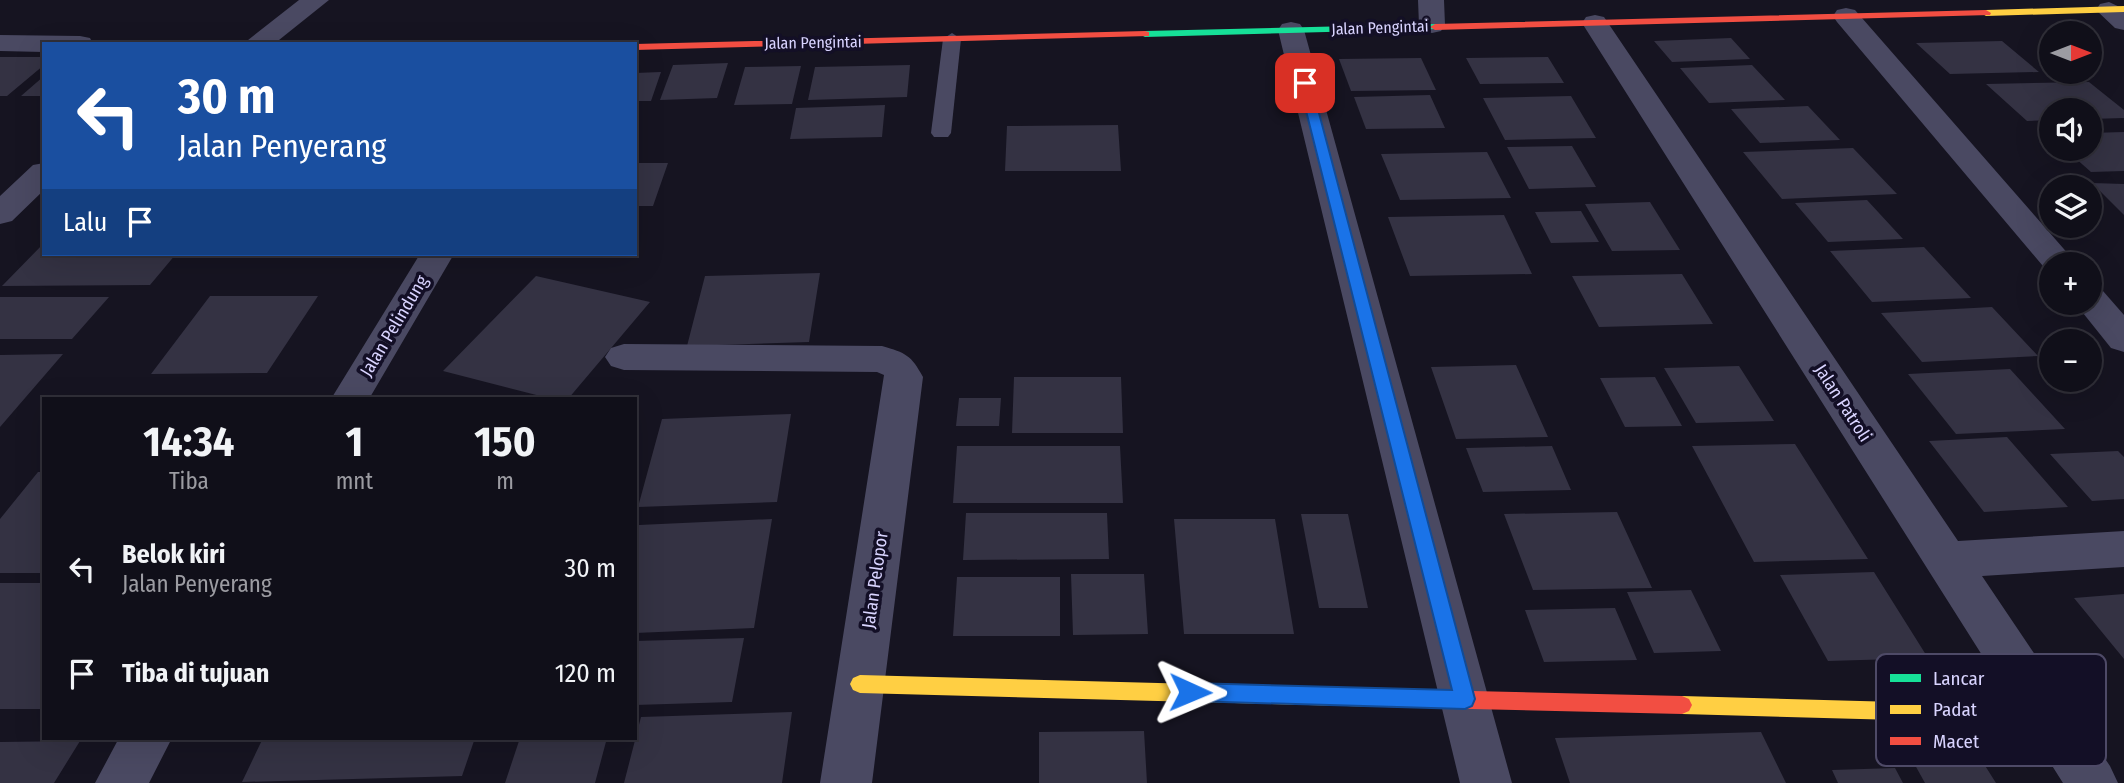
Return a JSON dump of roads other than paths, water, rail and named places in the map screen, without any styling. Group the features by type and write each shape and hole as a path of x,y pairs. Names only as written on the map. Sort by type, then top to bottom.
{"street":[{"path":"259,42 316,0"},
{"path":"1866,11 2051,252"},
{"name":"Jalan Pengintai","path":"637,47 1291,30 1431,13 1595,23 1866,11 2119,14"},
{"name":"Jalan Patroli","path":"1595,23 2007,654"},
{"path":"1291,30 1486,783"},
{"path":"0,43 42,44"},
{"path":"0,214 42,174"},
{"name":"Jalan Pelindung","path":"352,397 436,256"},
{"path":"2102,313 2124,339"},
{"name":"Jalan Pelopor","path":"624,357 883,359 898,366 904,377 846,783"},
{"path":"1946,560 2124,549"},
{"path":"860,684 1876,710"},
{"path":"121,783 146,740"},
{"name":"Jalan Patroli","path":"2081,766 2092,783"}],"lane":[{"path":"941,133 952,39"}]}
